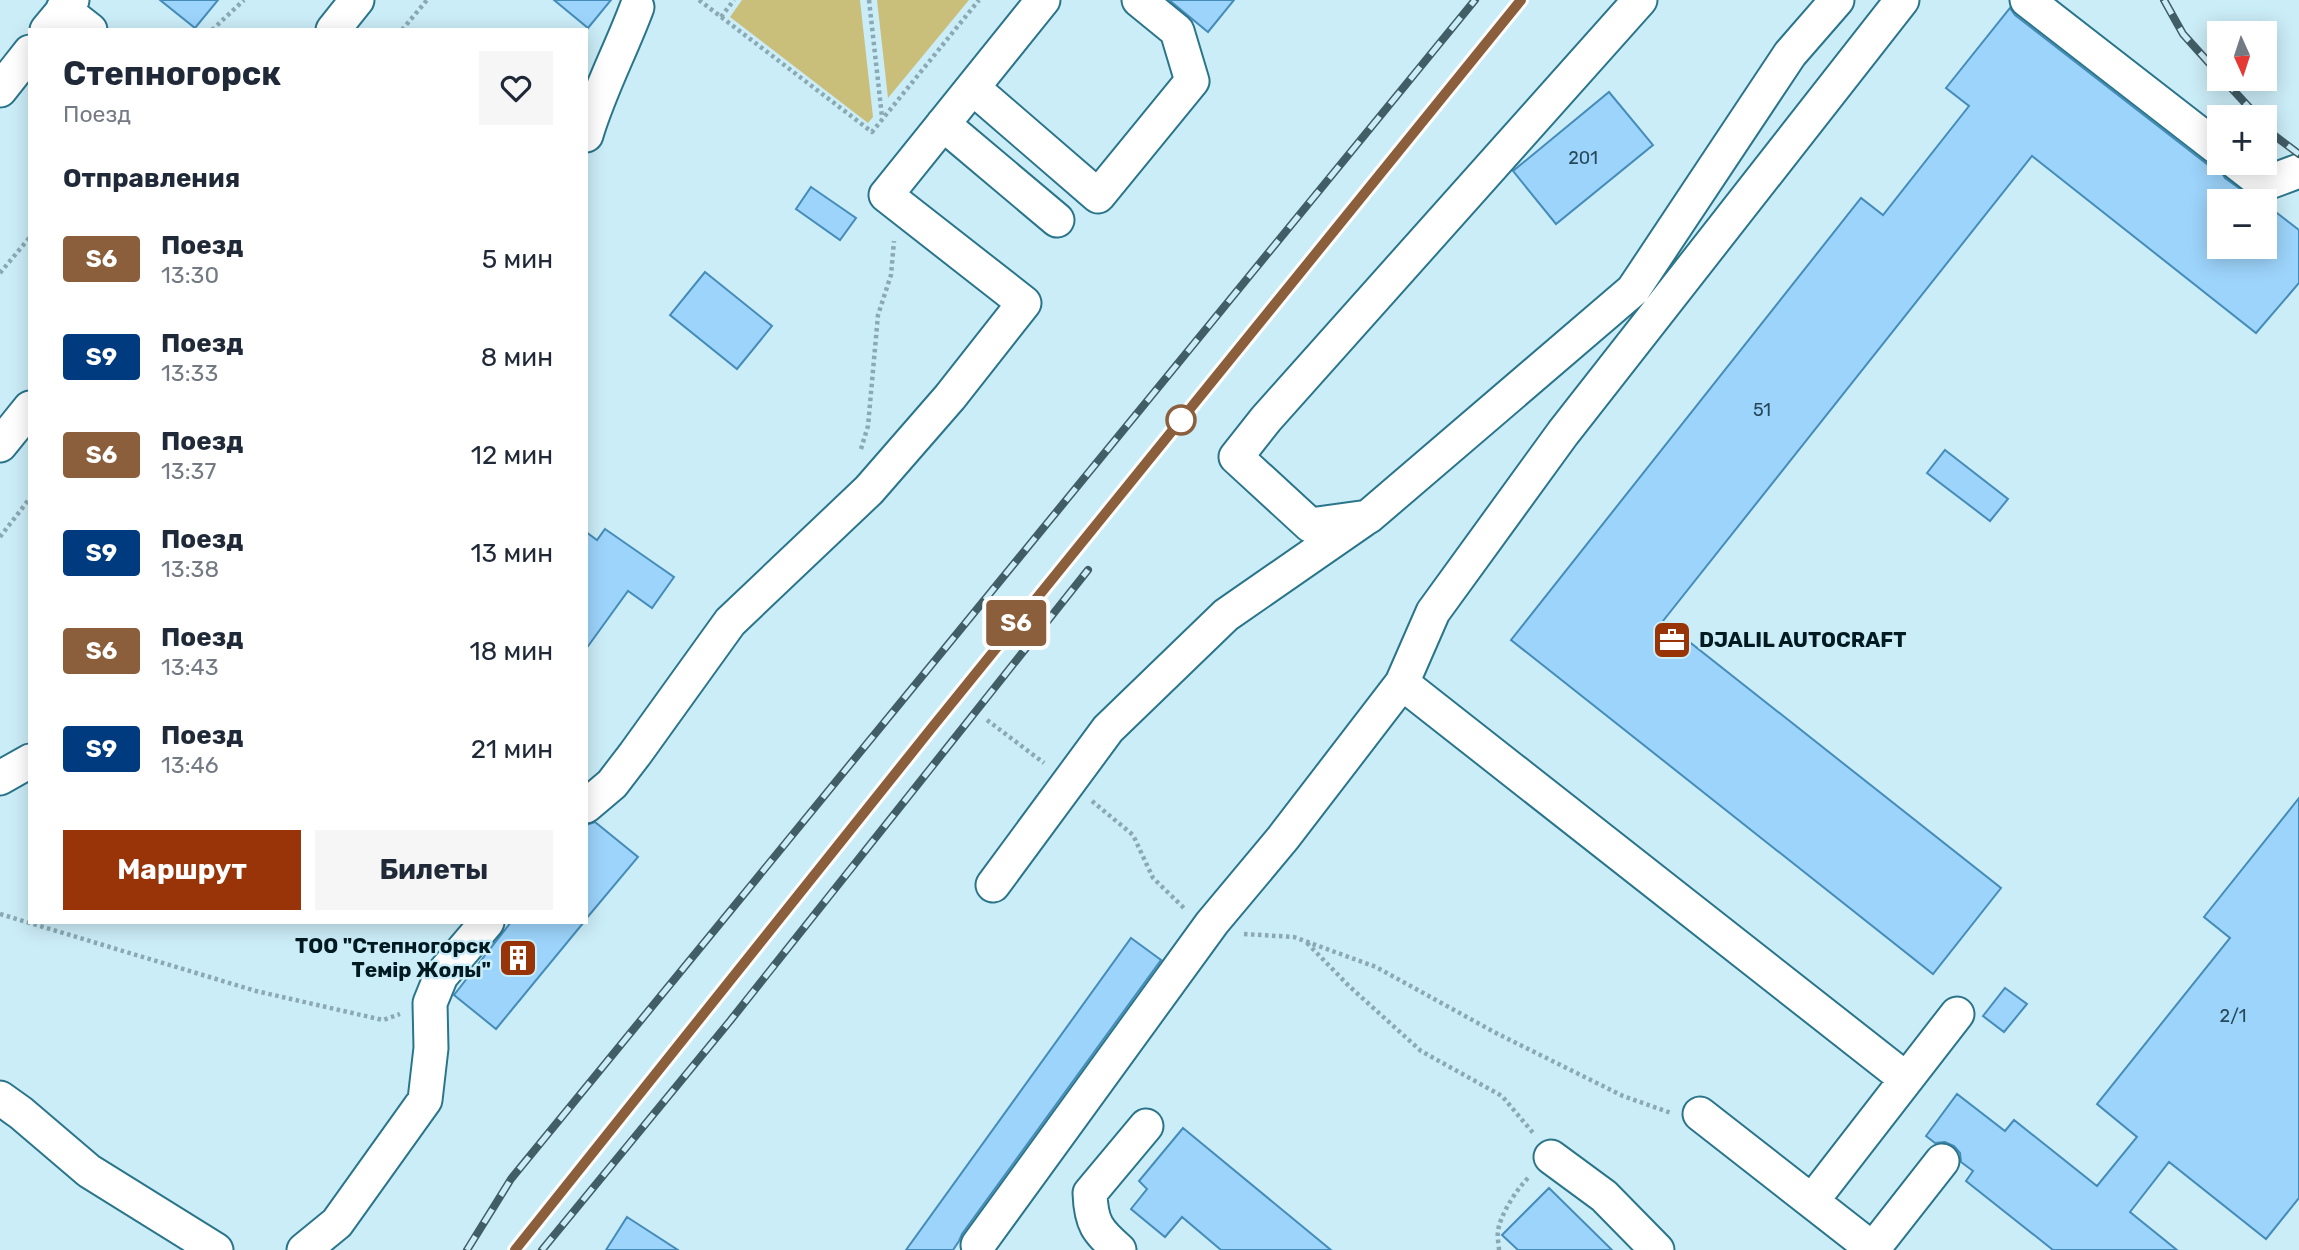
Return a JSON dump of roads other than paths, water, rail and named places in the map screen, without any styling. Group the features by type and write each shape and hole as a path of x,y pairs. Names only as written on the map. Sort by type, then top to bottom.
{"street":[{"path":"335,28 357,0"},
{"path":"588,804 612,783 635,754 730,622 869,490 950,397 1024,303 886,195 1044,0"},
{"path":"973,88 1098,196 1192,81 1177,31 1139,0"},
{"path":"1368,517 1310,525 1236,457 1266,419 1640,0"},
{"path":"993,885 1108,729 1226,615 1368,517 1633,290 1790,54 1837,0"},
{"path":"978,1245 1212,923 1283,838 1402,683 1433,612 1554,444 1902,0"},
{"path":"2027,0 2207,140"},
{"path":"588,128 594,106 637,7"},
{"path":"61,13 87,28"},
{"path":"0,90 28,55"},
{"path":"943,124 1057,220"},
{"path":"2252,175 2264,184 2299,171"},
{"path":"0,445 28,410"},
{"path":"1402,683 1906,1079"},
{"path":"0,778 28,762"},
{"path":"304,1250 337,1223 425,1100 431,1048 430,1003 441,976 485,924"},
{"path":"1812,1201 1957,1014"},
{"path":"0,1098 89,1171 216,1250"},
{"path":"1700,1114 1873,1250 1942,1161"},
{"path":"1119,1250 1097,1229 1091,1214 1090,1193 1146,1126"},
{"path":"1551,1157 1604,1196 1657,1250"}],"railway":[{"path":"467,1250 511,1179 1475,0"},
{"path":"515,1250 930,730 1521,0"},
{"path":"2164,0 2183,34 2207,61"},
{"path":"2234,91 2247,105"},
{"path":"2277,138 2299,154"},
{"path":"542,1250 730,1021 1088,570"}],"train":[{"name":"S6","path":"515,1250 930,730 1521,0"}],"place":[{"name":"DJALIL AUTOCRAFT","path":"1672,640"},
{"name":"ТОО \"Степногорск Темiр Жолы\"","path":"518,958"}]}
